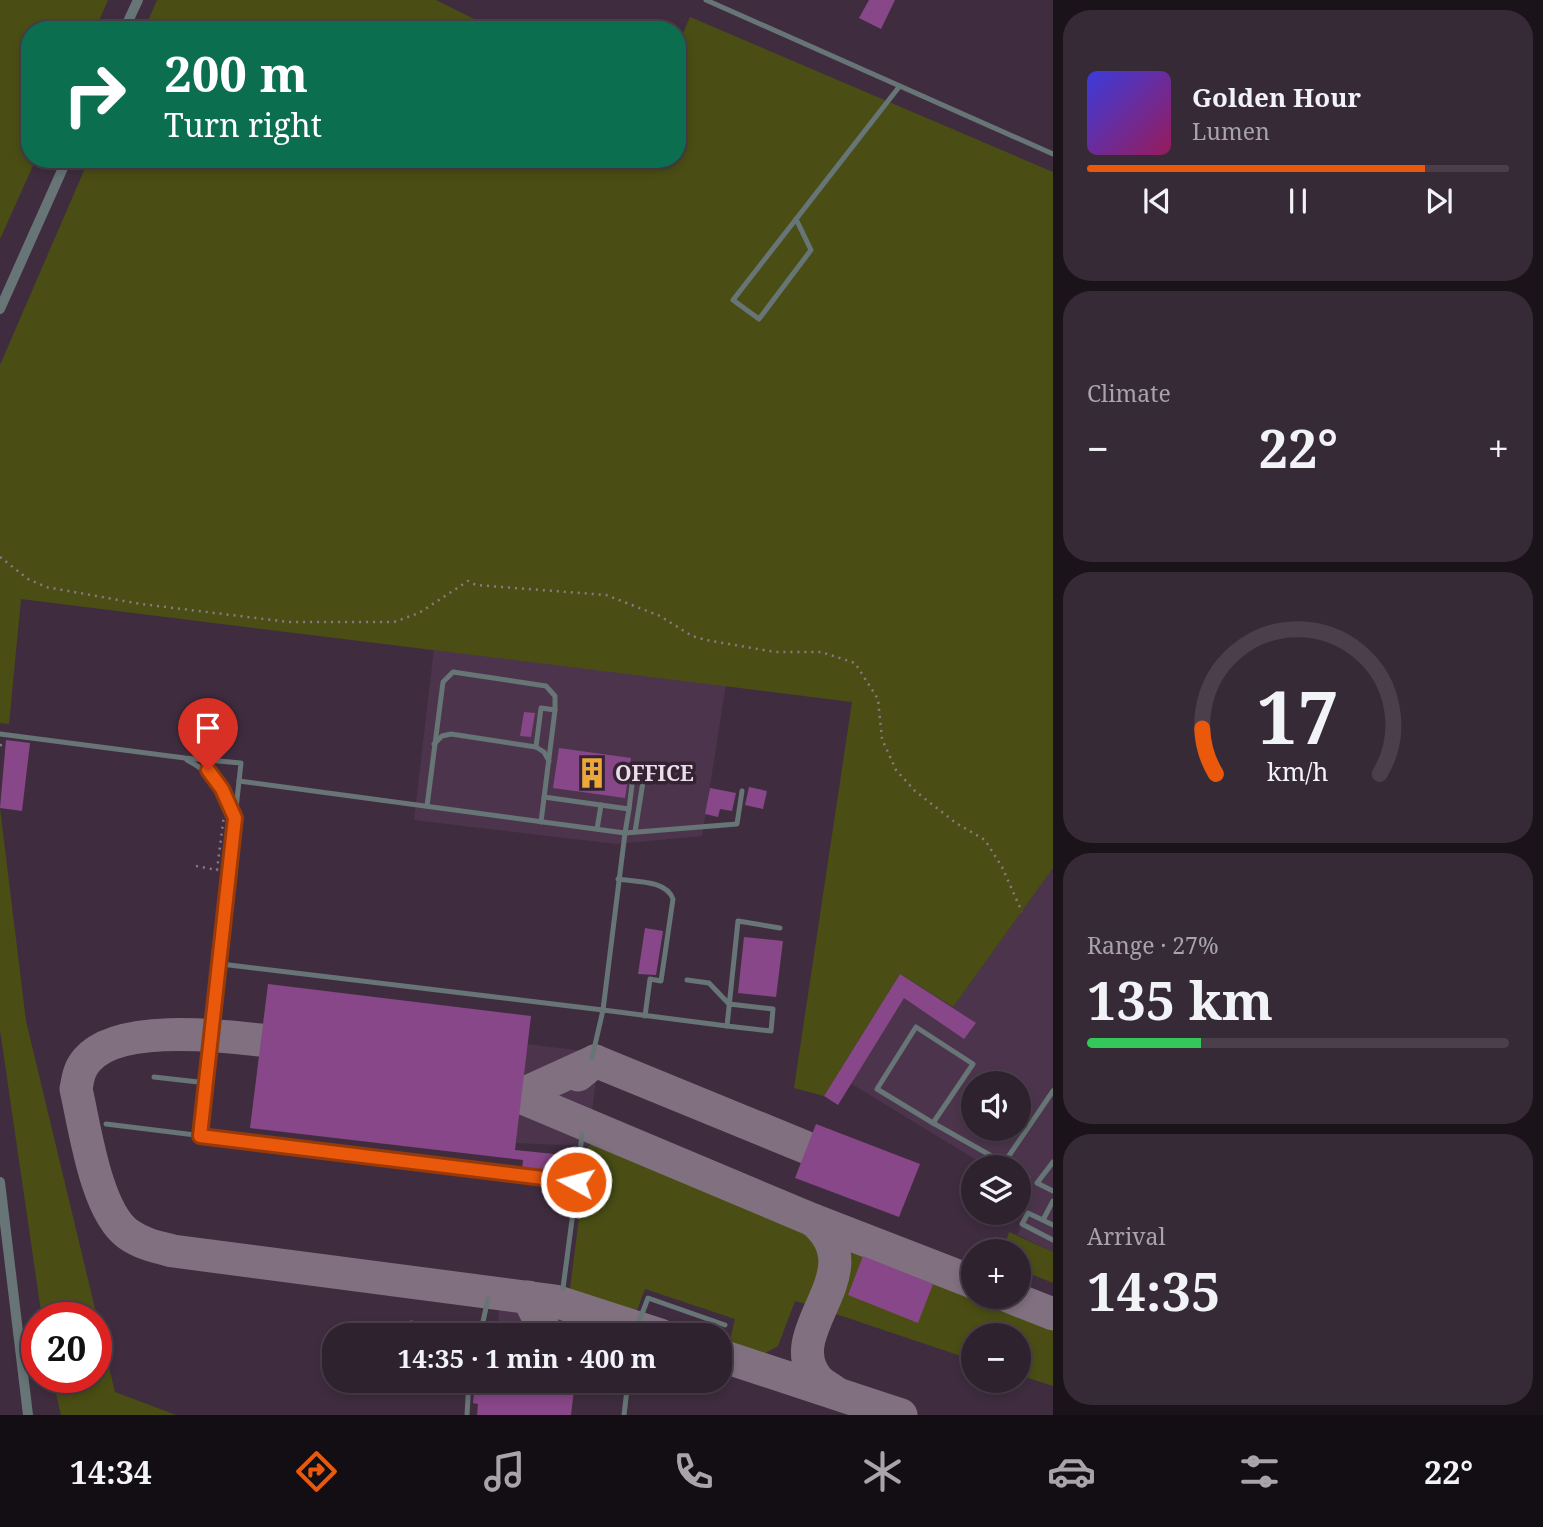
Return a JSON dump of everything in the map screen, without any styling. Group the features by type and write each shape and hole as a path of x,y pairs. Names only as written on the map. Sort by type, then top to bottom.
{"street":[{"path":"128,21 138,0"},
{"path":"0,309 63,168"},
{"path":"0,1182 28,1415"}],"lane":[{"path":"706,0 1053,154"},
{"path":"796,219 811,250 759,319 733,300 898,86"},
{"path":"427,806 443,682 453,672 546,686 555,696 541,822"},
{"path":"536,747 541,708 555,710"},
{"path":"0,734 241,763 200,1136"},
{"path":"434,744 442,736 450,734 536,747 544,752 549,761"},
{"path":"185,758 208,770 222,789 235,818"},
{"path":"592,1058 603,1010 634,768 645,769 635,832"},
{"path":"239,782 625,833 737,824 742,790"},
{"path":"544,797 629,809"},
{"path":"597,829 601,805"},
{"path":"618,879 663,886 670,890 674,899 662,981 650,979 645,1016"},
{"path":"727,1026 738,921 779,928"},
{"path":"220,964 771,1031 773,1009 729,1004 709,983 687,980"},
{"path":"933,1123 973,1064 916,1027 877,1088 933,1123 990,1155"},
{"path":"154,1077 207,1083"},
{"path":"1009,1155 1053,1091"},
{"path":"106,1124 576,1182"},
{"path":"563,1289 582,1134"},
{"path":"1053,1162 1037,1183 1053,1191"},
{"path":"1042,1220 1053,1201"},
{"path":"1053,1225 1028,1213 1022,1224 1053,1240"},
{"path":"639,1323 648,1298 719,1323"},
{"path":"483,1323 488,1300"},
{"path":"467,1415 468,1393"},
{"path":"625,1415 627,1393"}],"path":[{"path":"0,557 28,579 46,587 141,604 289,622 394,622 419,613 468,581 487,586 542,589 561,593 606,594 640,608 692,636 706,640 775,652 821,652 844,658 855,663 878,699 882,739 896,771 915,791 957,823 985,840 1002,867 1021,912"},
{"path":"0,745 6,746"},
{"path":"196,866 217,870 225,806"}],"shaded area":[{"path":"434,649 726,684 702,836 616,844 414,820"},
{"path":"1053,868 1053,1252 1018,1235 1022,1225 1031,1225 1031,1155 968,1155 837,1075 900,974 953,1007"},
{"path":"526,1044 599,1053 588,1146 516,1143"},
{"path":"499,1304 559,1312 594,1323 498,1323"}],"green space":[{"path":"0,0 108,0 99,21 21,21 21,168 32,168 0,239"},
{"path":"157,0 436,0 478,21 148,21"},
{"path":"690,17 1053,172 1053,868 953,1007 900,974 824,1096 794,1088 852,702 21,599 9,724 0,723 0,365 85,168 686,168 686,26"},
{"path":"0,808 26,1021 93,1302 40,1302 0,1030"},
{"path":"599,1137 806,1225 804,1228 813,1231 811,1236 821,1240 819,1244 826,1248 822,1268 825,1269 815,1298 809,1297 806,1304 795,1301 778,1346 755,1359 735,1352 732,1332 735,1319 645,1289 636,1313 626,1318 569,1297 588,1146"},
{"path":"1009,1232 1024,1239 1007,1239"},
{"path":"1031,1242 1053,1252 1053,1283 1031,1274"},
{"path":"853,1243 961,1284 961,1309 1025,1309 1053,1320 1053,1386 1031,1379 1031,1323 961,1323 961,1356 833,1313 830,1304"},
{"path":"112,1379 115,1392 176,1415 61,1415 56,1393 112,1393"}],"building":[{"path":"869,0 895,0 881,29 859,18"},
{"path":"524,712 535,713 531,737 520,736"},
{"path":"6,740 30,743 22,811 0,808"},
{"name":"OFFICE","path":"559,748 631,758 625,798 553,788"},
{"path":"749,787 767,791 763,809 745,805"},
{"path":"710,788 736,793 732,811 720,809 718,817 705,814"},
{"path":"645,928 663,931 656,975 638,974"},
{"path":"744,937 783,941 776,997 738,993"},
{"path":"900,974 976,1023 964,1039 904,998 838,1105 824,1096"},
{"path":"268,984 531,1016 515,1150 574,1156 571,1176 522,1170 523,1160 250,1128"},
{"path":"816,1124 920,1164 899,1217 795,1178"},
{"path":"863,1256 933,1284 918,1323 848,1295"},
{"path":"474,1393 574,1393 571,1415 477,1415 478,1404 473,1403"}],"taxiway":[{"path":"260,1040 195,1035 144,1037 121,1041 101,1049 84,1063 76,1089 93,1168 108,1207 117,1223 128,1234 144,1243 173,1251 555,1301 623,1323"},
{"path":"595,1061 518,1096 813,1220 961,1277"},
{"path":"578,1075 595,1061 805,1147"},
{"path":"813,1220 830,1240 835,1260 832,1281 808,1342 808,1361 818,1380 836,1393"},
{"path":"528,1297 541,1323"},
{"path":"1031,1305 1053,1314"},
{"path":"732,1359 901,1415"}],"place":[{"name":"OFFICE","path":"592,773"}],"route":[{"path":"208,770 222,789 235,818 200,1136 576,1182"}]}
